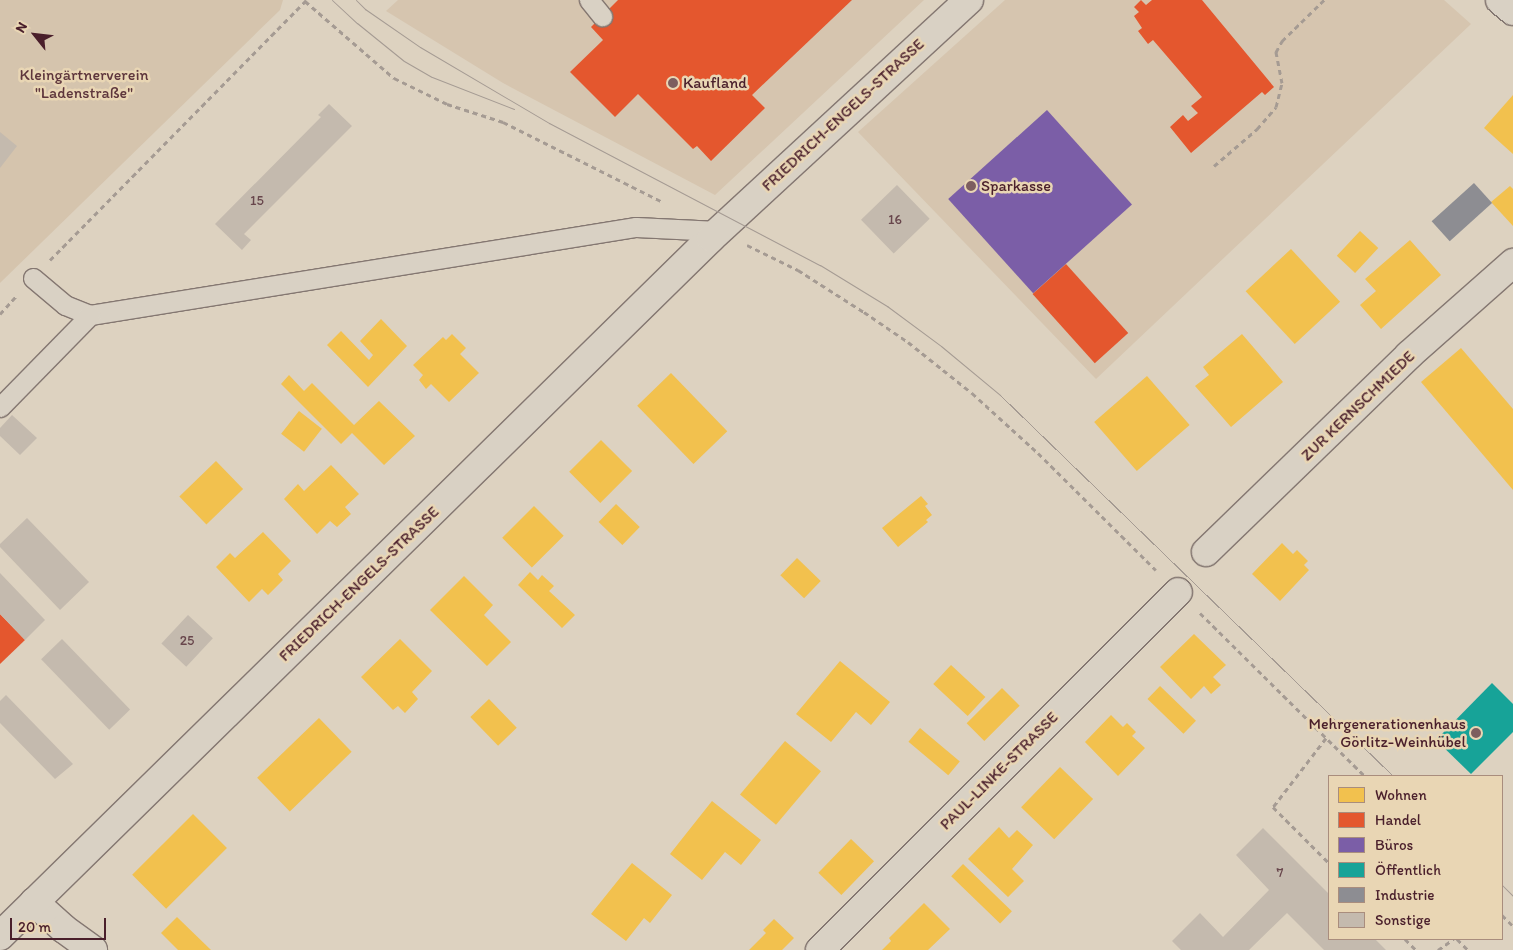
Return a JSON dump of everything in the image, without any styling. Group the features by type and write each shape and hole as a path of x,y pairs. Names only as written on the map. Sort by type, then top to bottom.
{"street":[{"name":"FRIEDRICH-ENGELS-STRASSE","path":"0,936 718,231 969,0"},
{"path":"1500,0 1513,11"},
{"name":"ZUR KERNSCHMIEDE","path":"1206,552 1410,355 1513,263"},
{"name":"PAUL-LINKE-STRASSE","path":"820,950 1178,592"},
{"path":"34,902 64,929 93,950"}],"lane":[{"path":"589,0 602,16"},
{"path":"33,278 65,305 90,315 636,227 718,231"},
{"path":"0,407 90,315"}],"path":[{"path":"33,278 306,0 394,78 447,104 503,122 665,203"},
{"path":"1214,166 1257,130 1276,107 1282,83 1276,52 1282,41 1324,0"},
{"path":"718,231 798,270 908,342 972,393 1038,453 1364,775"},
{"path":"1326,738 1273,807 1328,862"},
{"path":"1503,916 1513,926"},
{"path":"1406,940 1416,950"},
{"path":"1438,950 1453,940"},
{"path":"1456,940 1468,950"}],"shaded area":[{"path":"398,0 924,0 715,195 503,83 386,11"},
{"path":"1005,0 1444,0 1471,24 1096,379 858,132"}],"green space":[{"name":"Kleingärtnerverein \"Ladenstraße\"","path":"0,0 283,0 280,10 0,283"}],"building: Wohnen":[{"path":"1513,95 1513,154 1484,128"},
{"path":"1510,186 1513,189 1513,226 1491,202"},
{"path":"1360,231 1378,248 1355,273 1337,256"},
{"path":"1410,240 1441,275 1381,329 1360,305 1376,291 1365,279"},
{"path":"1291,249 1340,302 1295,344 1246,291"},
{"path":"381,319 407,346 368,387 327,345 341,331 369,360 373,355 360,341"},
{"path":"452,334 466,348 460,354 479,373 449,402 431,384 426,389 419,380 423,375 413,365 443,337 446,340"},
{"path":"1242,334 1283,382 1231,427 1195,386 1209,375 1203,367"},
{"path":"1461,348 1513,409 1513,490 1421,382"},
{"path":"671,373 727,431 693,464 637,406"},
{"path":"289,375 304,391 312,383 354,425 379,401 415,436 384,465 352,433 341,444 281,384"},
{"path":"1147,376 1190,425 1137,471 1094,422"},
{"path":"299,411 322,429 304,452 281,434"},
{"path":"601,440 632,471 600,503 569,472"},
{"path":"216,461 243,489 206,524 179,496"},
{"path":"331,465 359,494 345,507 351,514 337,527 330,521 317,534 284,499 298,484 304,491"},
{"path":"921,496 928,504 925,506 932,515 926,520 928,522 898,547 882,528"},
{"path":"616,504 640,527 622,545 599,522"},
{"path":"534,506 564,536 532,568 502,538"},
{"path":"263,532 291,561 278,574 283,580 268,595 262,589 249,602 216,567 230,553 235,558"},
{"path":"1282,543 1293,554 1297,550 1308,561 1304,565 1309,570 1280,601 1252,574"},
{"path":"797,558 821,581 804,598 780,575"},
{"path":"530,572 538,580 542,575 554,586 549,591 575,615 562,628 518,585"},
{"path":"464,576 493,605 484,615 511,642 487,666 430,610"},
{"path":"1194,634 1226,665 1213,677 1221,685 1211,694 1204,686 1191,699 1160,667"},
{"path":"400,639 432,671 412,692 418,699 405,713 398,706 393,710 361,677"},
{"path":"840,661 890,702 871,725 856,712 831,742 796,714"},
{"path":"951,665 985,697 968,716 933,684"},
{"path":"1160,686 1196,721 1183,734 1147,699"},
{"path":"1002,688 1020,706 984,741 967,723"},
{"path":"489,699 517,728 498,746 470,717"},
{"path":"1111,715 1123,727 1127,723 1136,732 1132,736 1145,748 1118,776 1085,742"},
{"path":"319,718 352,752 290,812 257,778"},
{"path":"920,728 960,761 948,775 908,742"},
{"path":"785,741 821,771 776,825 740,795"},
{"path":"1060,767 1093,799 1054,839 1021,807"},
{"path":"712,801 761,840 741,865 725,852 702,880 670,854"},
{"path":"193,814 227,848 166,909 132,875"},
{"path":"999,827 1009,838 1017,830 1033,845 1012,869 1024,881 1008,897 968,859"},
{"path":"851,839 874,861 841,895 818,873"},
{"path":"632,863 672,895 650,923 644,918 626,941 591,914"},
{"path":"963,864 1012,911 1000,923 951,876"},
{"path":"924,903 950,929 928,950 882,950 891,941 889,938"},
{"path":"177,917 211,950 178,950 161,933"},
{"path":"774,919 794,938 782,950 749,950 766,933 763,930"}],"building: Handel":[{"name":"Kaufland","path":"618,0 852,0 752,95 765,108 711,161 697,146 693,149 638,94 615,117 570,72 603,40 591,27"},
{"path":"1141,0 1146,5 1152,0 1202,0 1274,87 1265,95 1262,92 1191,153 1170,127 1183,115 1188,121 1198,113 1191,106 1202,97 1153,40 1148,44 1138,31 1142,28 1134,16 1139,12 1134,7"},
{"path":"1066,264 1128,333 1095,363 1033,294"},
{"path":"0,614 25,640 0,664"}],"building: Büros":[{"path":"1047,110 1132,204 1033,293 948,199"}],"building: Öffentlich":[{"path":"1492,683 1513,704 1513,732 1471,774 1436,740"}],"building: Industrie":[{"path":"1474,183 1492,203 1450,241 1432,221"}],"building: Sonstige":[{"path":"329,104 352,126 244,234 251,240 242,250 215,224 321,117 318,115"},
{"path":"0,132 17,146 0,168"},
{"path":"897,185 930,219 894,254 861,220"},
{"path":"12,415 37,438 20,455 0,436 0,428"},
{"path":"27,518 89,582 60,610 0,547 0,544"},
{"path":"0,573 45,620 25,640 0,614"},
{"path":"188,615 213,638 186,667 161,644"},
{"path":"62,639 130,709 109,730 41,659"},
{"path":"6,695 73,764 55,779 0,723 0,701"},
{"path":"1263,828 1328,893 1328,940 1376,940 1386,950 1324,950 1287,913 1249,950 1181,950 1172,941 1200,913 1223,937 1269,890 1236,855"}],"tram line":[{"path":"332,0 404,61 432,77 514,109"},
{"path":"356,0 365,9 420,47 549,123 820,265 887,306 941,346 1000,395 1392,775"},
{"path":"1503,886 1513,896"}],"place":[{"name":"Kaufland","path":"673,83"},
{"name":"Sparkasse","path":"971,186"},
{"name":"Mehrgenerationenhaus Görlitz-Weinhübel","path":"1476,733"}]}
